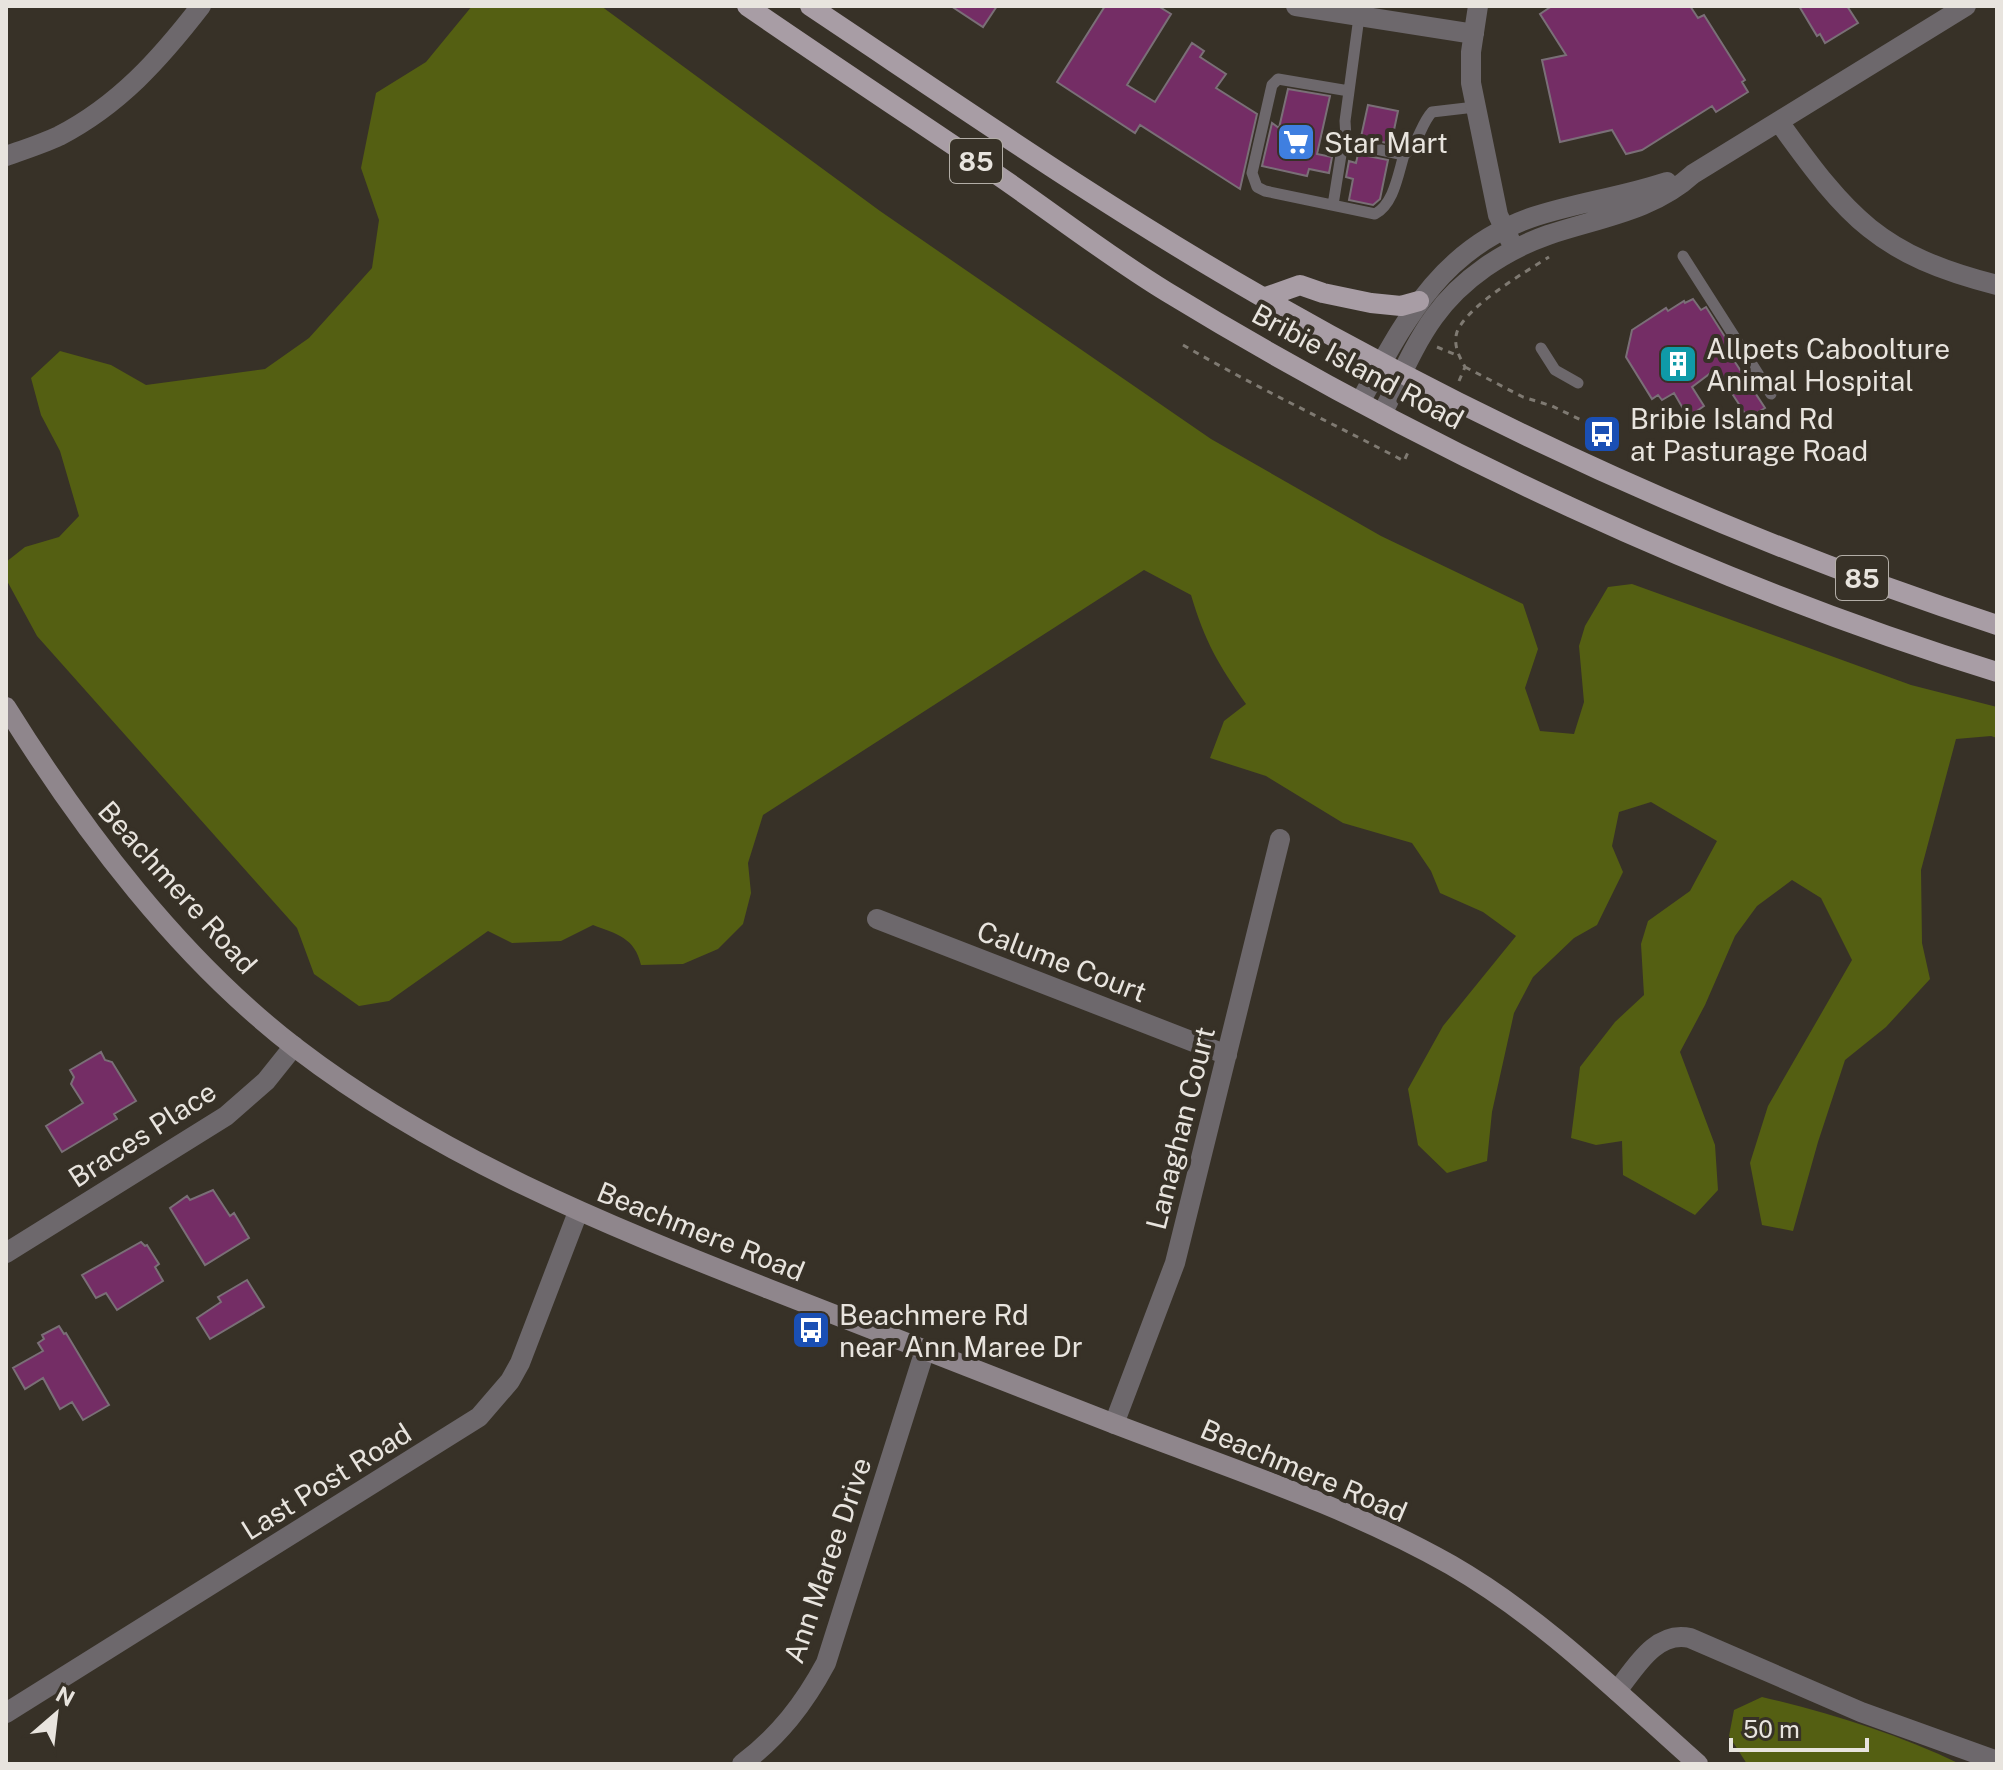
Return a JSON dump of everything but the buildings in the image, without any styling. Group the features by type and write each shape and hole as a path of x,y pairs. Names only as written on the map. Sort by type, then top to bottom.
{"main road":[{"name":"Bribie Island Road","path":"747,6 1162,289 1382,414 1572,507 1675,552 1843,619 1997,672"},
{"name":"Bribie Island Road","path":"810,6 1107,204 1263,298 1403,374 1538,441 1668,499 1829,566 1997,625"},
{"path":"1263,298 1300,285 1345,299 1380,304 1401,306 1419,301"},
{"name":"Beachmere Road","path":"6,707 70,805 108,856 200,959 294,1046 340,1080 493,1171 578,1212 1335,1509 1447,1563 1527,1615 1698,1764"}],"street":[{"path":"6,156 56,137 123,95 149,70 201,6"},
{"path":"1296,6 1474,34"},
{"path":"1478,6 1470,70 1475,107 1498,215 1515,250"},
{"path":"1382,414 1431,322 1447,301 1477,274 1515,250 1546,236 1654,201 1676,190 1693,174 1966,6"},
{"path":"1779,122 1844,208 1873,232 1920,261 1997,285"},
{"path":"1360,402 1419,301 1444,272 1479,245 1531,218 1644,190 1693,174"},
{"name":"Lanaghan Court","path":"1114,1424 1175,1263 1280,839"},
{"name":"Calume Court","path":"877,919 1227,1055"},
{"name":"Braces Place","path":"6,1253 226,1116 266,1081 294,1046"},
{"name":"Last Post Road","path":"6,1713 479,1417 510,1381 520,1363 578,1212"},
{"name":"Ann Maree Drive","path":"742,1764 780,1732 826,1663 925,1350"},
{"path":"1617,1691 1655,1645 1679,1636 1690,1638 1861,1712 1997,1761"}],"lane":[{"path":"1359,17 1346,138 1353,144 1404,155"},
{"path":"1349,91 1278,79 1272,85 1252,173 1257,187 1375,214 1383,210 1394,189 1404,155 1412,149 1424,121 1432,112 1475,107"},
{"path":"1333,205 1341,155 1345,147 1353,144"},
{"path":"1683,256 1771,394"},
{"path":"1541,348 1555,370 1578,383"}],"path":[{"path":"1465,367 1523,397 1552,406 1608,433"}],"green space":[{"path":"472,6 601,6 880,211 1211,439 1381,536 1523,604 1538,649 1525,688 1540,731 1574,734 1584,702 1579,646 1585,626 1608,587 1632,584 1911,685 1997,707 1997,738 1956,739 1921,870 1922,943 1930,979 1886,1027 1845,1060 1793,1231 1762,1225 1750,1163 1768,1106 1852,960 1821,898 1792,880 1757,906 1735,936 1705,1005 1680,1052 1715,1145 1718,1190 1695,1215 1623,1175 1622,1141 1596,1145 1571,1138 1580,1067 1615,1022 1644,995 1641,944 1648,921 1690,891 1717,841 1651,802 1619,812 1612,846 1623,872 1597,925 1574,938 1533,977 1514,1013 1492,1112 1487,1161 1447,1173 1418,1145 1408,1089 1443,1026 1516,936 1483,912 1440,893 1431,871 1412,843 1343,823 1266,776 1210,758 1224,721 1246,704 1213,652 1191,595 1144,570 763,815 748,863 751,893 743,924 718,949 683,964 641,965 630,943 617,934 593,925 561,941 512,943 488,931 389,1001 359,1006 314,974 297,928 37,636 6,579 6,562 25,547 59,537 79,516 60,451 41,415 31,378 60,351 111,365 146,385 265,369 309,338 372,268 379,220 361,168 376,93 426,62"},
{"path":"1762,1697 1863,1725 1960,1764 1747,1764 1729,1736 1734,1710"}],"place":[{"name":"Star Mart","path":"1296,142"},
{"name":"Allpets Caboolture Animal Hospital","path":"1678,364"},
{"name":"Bribie Island Rd at Pasturage Road","path":"1602,434"},
{"name":"Beachmere Rd near Ann Maree Dr","path":"811,1330"}]}
